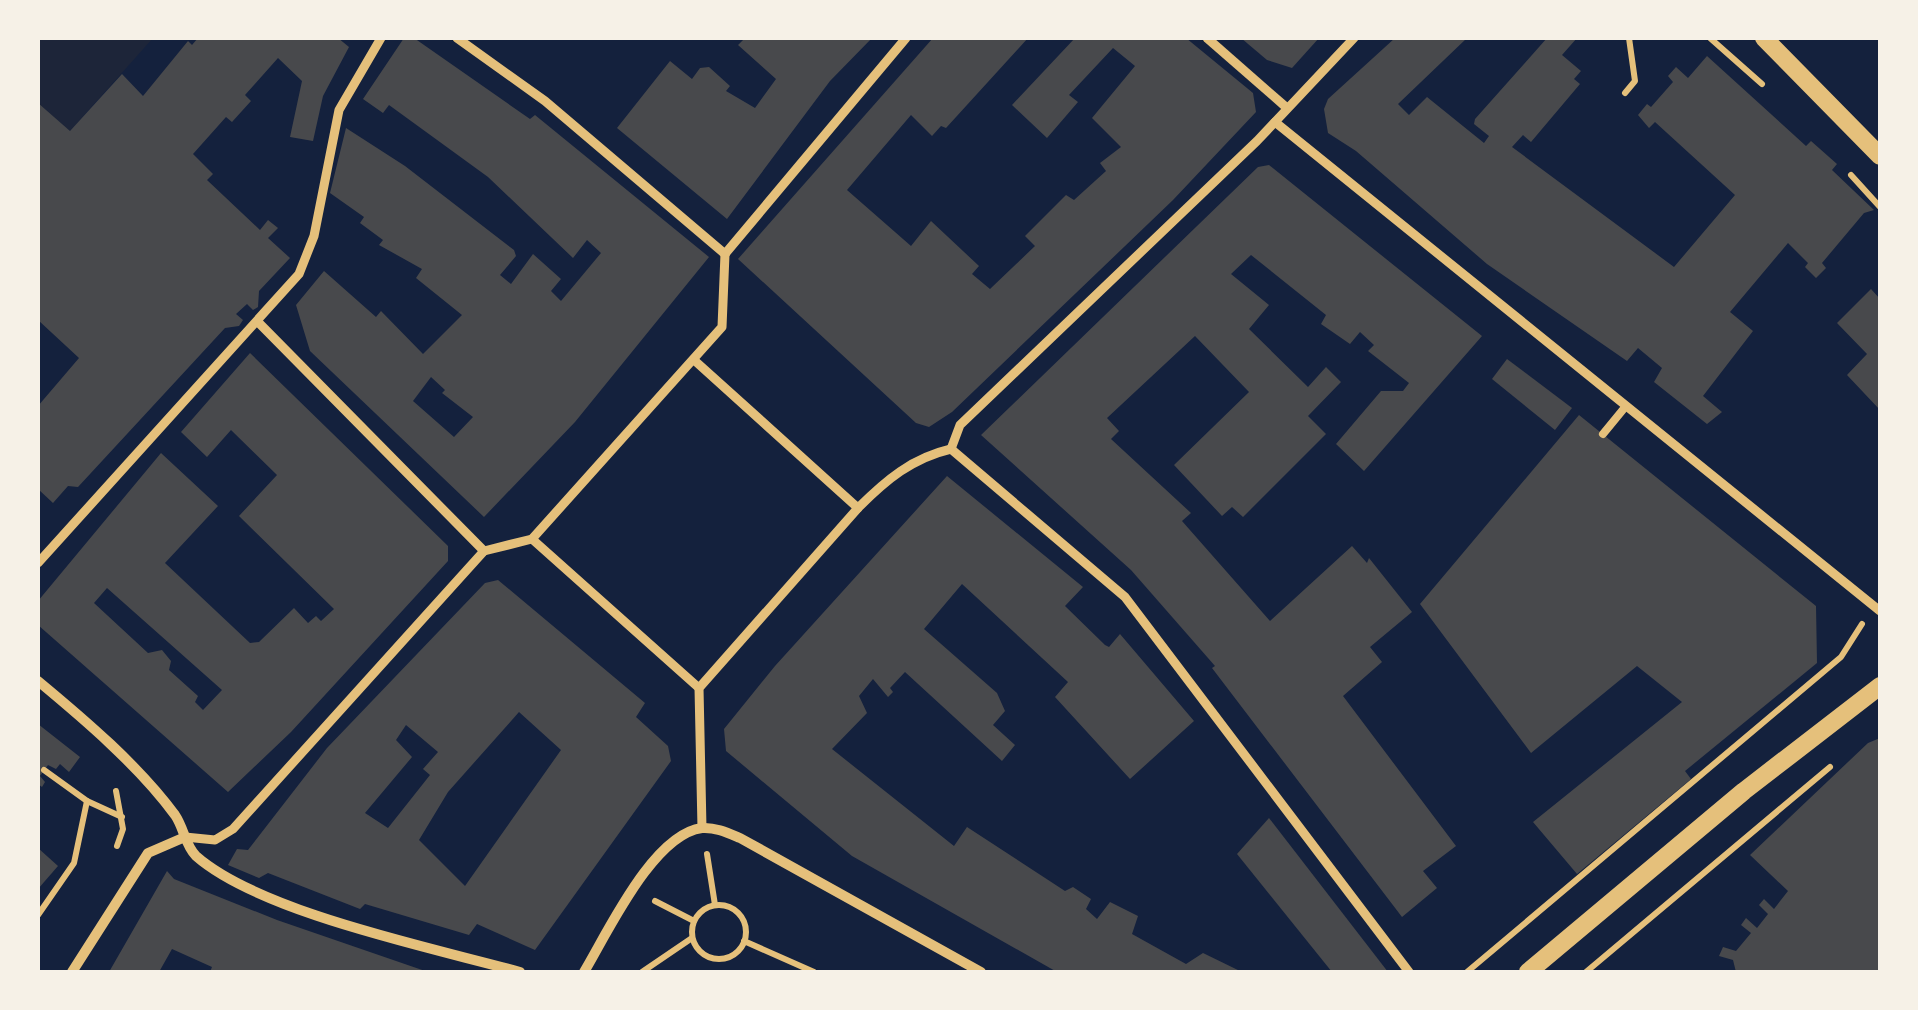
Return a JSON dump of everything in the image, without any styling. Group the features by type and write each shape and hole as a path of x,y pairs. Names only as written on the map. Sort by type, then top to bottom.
{"street":[{"path":"38,563 283,296 309,258 339,110 380,38"},
{"path":"457,38 545,101 726,254"},
{"path":"72,972 148,853 185,838 215,840 233,829 484,551 532,540 694,360 722,328 726,254 906,38"},
{"path":"1208,38 1287,108"},
{"path":"951,449 960,425 1275,122 1354,38"},
{"path":"1764,38 1880,156"},
{"path":"1275,122 1880,611"},
{"path":"258,322 484,551"},
{"path":"694,360 858,508"},
{"path":"702,828 699,688 858,508 914,461 951,449"},
{"path":"951,449 1125,597 1410,972"},
{"path":"532,540 699,688"},
{"path":"38,682 162,801 192,852 216,871 332,919 520,972"},
{"path":"1528,972 1744,791 1880,686"},
{"path":"584,972 633,889 671,843 702,828 740,838 981,972"}],"lane":[{"path":"1603,434 1626,406"}],"path":[{"path":"1625,93 1635,81 1630,38"},
{"path":"1467,972 1841,657 1859,627 1844,615"},
{"path":"1586,972 1831,766"},
{"path":"44,770 87,801 122,817"},
{"path":"38,915 74,864 87,801"},
{"path":"702,828 715,905"},
{"path":"633,889 694,921"},
{"path":"715,905 740,915 744,941 734,955 718,960 701,953 692,938 694,921 715,905"},
{"path":"642,972 692,938"},
{"path":"744,941 814,972"}],"shaded area":[{"path":"38,38 153,38 70,131 38,105"}],"building":[{"path":"198,38 338,38 349,47 323,96 313,141 290,137 302,81 278,58 245,95 251,101 232,122 226,117 193,154 213,174 207,180 260,230 268,220 278,228 268,238 290,258 259,291 258,307 253,310 247,304 236,314 243,320 239,326 225,328 78,487 68,486 53,503 38,489 38,406 79,358 38,320 38,103 70,131 122,74 143,96 188,41 192,45"},
{"path":"404,38 414,38 530,119 535,115 709,257 575,422 484,517 310,351 296,305 324,271 376,317 381,311 423,354 462,315 416,278 422,269 379,245 383,240 360,223 364,217 330,193 346,128 405,166 514,250 516,256 500,275 511,284 533,254 561,279 551,291 561,301 601,253 587,240 573,258 488,177 389,105 383,113 363,99","holes":["431,377 445,390 442,393 473,417 454,437 413,401"]},
{"path":"745,38 872,38 830,81 727,219 617,128 670,61 692,79 700,68 709,67 730,86 726,91 755,108 776,79 738,45"},
{"path":"933,38 1028,38 946,128 941,126 932,136 911,115 847,190 911,246 931,221 979,266 972,274 990,289 1035,246 1025,236 1066,195 1074,200 1106,171 1100,163 1121,147 1092,118 1135,66 1113,48 1069,95 1078,102 1047,138 1012,105 1075,38 1186,38 1253,93 1256,112 1173,200 952,412 929,427 916,423 738,259"},
{"path":"1241,38 1319,38 1292,68 1267,60"},
{"path":"1395,38 1467,38 1398,104 1409,115 1427,97 1484,143 1489,136 1474,124 1475,119 1547,38 1577,38 1562,55 1581,71 1574,79 1580,84 1531,142 1523,135 1512,147 1674,267 1735,195 1655,122 1649,128 1638,115 1647,104 1651,107 1673,82 1668,76 1676,67 1688,78 1707,56 1806,146 1811,141 1837,164 1832,170 1874,210 1864,213 1822,263 1826,268 1816,278 1805,267 1808,263 1788,243 1730,312 1753,331 1703,396 1722,412 1707,424 1654,382 1662,368 1638,348 1627,361 1487,264 1356,151 1328,133 1324,109 1328,99"},
{"path":"1269,165 1482,336 1364,471 1336,444 1381,391 1403,391 1409,383 1368,351 1374,345 1360,332 1350,344 1321,324 1326,315 1251,255 1231,274 1269,305 1249,329 1308,387 1326,367 1341,382 1308,416 1326,434 1243,517 1232,507 1222,516 1174,465 1249,392 1195,336 1107,418 1119,431 1111,439 1191,513 1182,521 1270,621 1352,546 1367,563 1369,558 1412,612 1370,647 1382,662 1343,696 1456,846 1423,871 1437,888 1402,917 1212,668 1215,666 1131,570 981,435 1258,167"},
{"path":"1871,289 1880,299 1880,410 1847,375 1867,354 1837,323"},
{"path":"250,353 448,546 448,561 291,732 228,792 38,625 38,601 161,453 218,506 165,563 250,643 259,642 294,608 308,623 316,616 321,621 334,609 239,516 277,475 231,430 207,457 181,432","holes":["107,588 222,690 203,710 195,702 198,696 169,670 171,661 162,650 148,653 94,603"]},
{"path":"1507,359 1572,408 1555,430 1492,379"},
{"path":"1579,415 1816,606 1817,663 1685,771 1691,779 1577,874 1533,822 1682,702 1637,666 1531,753 1420,604"},
{"path":"947,476 1083,587 1065,606 1105,645 1109,647 1120,634 1194,721 1130,779 1055,697 1068,682 962,584 924,629 997,693 1005,711 993,725 1015,745 1002,761 905,672 890,688 893,692 888,697 873,679 859,696 867,713 832,749 954,846 967,827 1065,891 1073,887 1091,899 1086,909 1097,919 1110,902 1138,916 1132,934 1186,964 1203,953 1242,972 1057,972 852,856 726,751 724,729 775,666"},
{"path":"498,580 645,703 636,717 668,746 671,761 535,950 477,924 469,935 365,904 360,909 268,873 259,878 228,865 237,849 248,850 327,748 485,583","holes":["519,712 561,750 465,886 419,840 448,792","406,725 438,752 423,769 430,775 388,828 365,813 412,757 396,740"]},
{"path":"38,724 80,757 69,772 60,764 56,769 48,765 40,776 45,782 42,787 38,784"},
{"path":"1880,738 1880,972 1736,972 1733,960 1719,956 1723,947 1736,951 1751,933 1741,925 1746,918 1757,928 1768,914 1759,905 1764,899 1774,909 1788,891 1750,855 1868,743"},
{"path":"1269,818 1388,972 1332,972 1237,854"},
{"path":"38,848 58,866 38,889"},
{"path":"167,871 174,879 277,920 428,972 210,972 212,967 172,949 159,972 109,972"}]}
